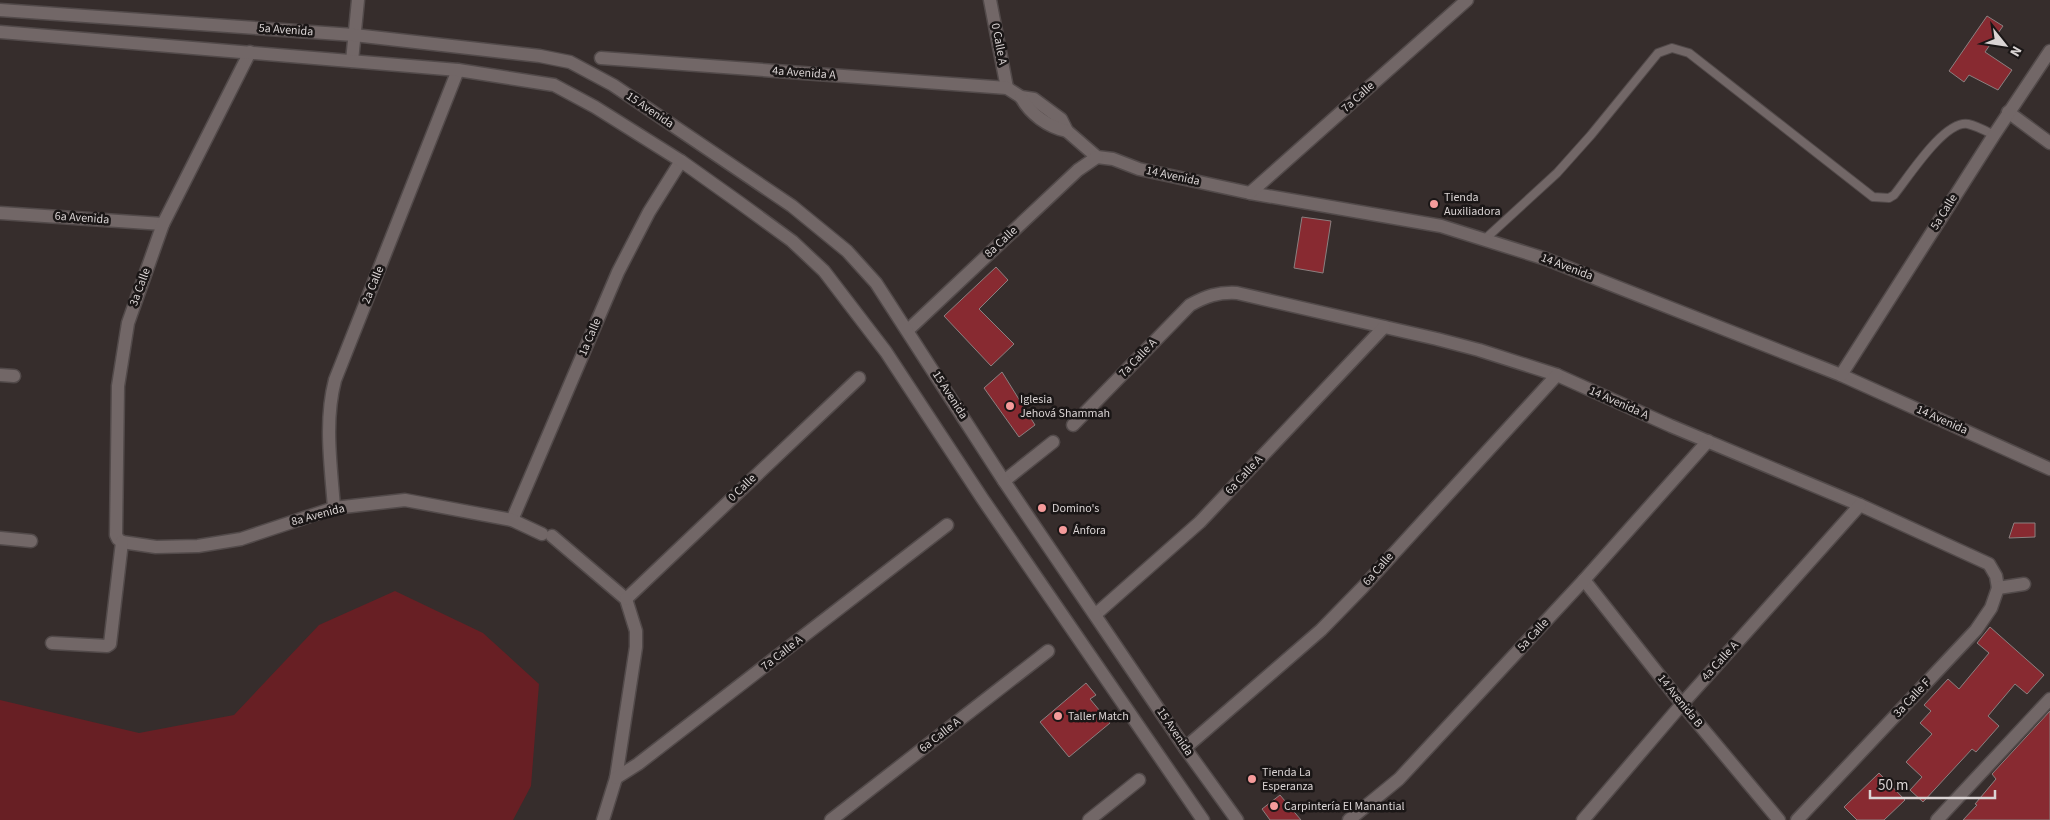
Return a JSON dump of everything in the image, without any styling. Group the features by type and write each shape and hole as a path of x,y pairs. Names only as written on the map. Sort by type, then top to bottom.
{"street":[{"path":"352,61 358,0"},
{"name":"0 Calle A","path":"990,0 1007,88"},
{"name":"7a Calle","path":"1250,193 1467,0"},
{"name":"5a Avenida","path":"0,10 354,35 540,56 570,62"},
{"name":"5a Avenida","path":"0,32 458,70 554,85"},
{"name":"5a Calle","path":"1841,375 2008,112 2050,51"},
{"name":"3a Calle","path":"122,542 116,534 118,386 128,323 163,224 250,52"},
{"name":"4a Avenida A","path":"601,58 1007,88"},
{"name":"15 Avenida","path":"570,62 613,84 798,212 847,251 876,283 1004,481 1096,614 1185,748 1238,820"},
{"name":"2a Calle","path":"334,508 329,414 335,380 458,70"},
{"name":"15 Avenida","path":"554,85 635,131 681,161 792,241 824,271 886,352 982,498 1203,820"},
{"name":"14 Avenida","path":"1007,88 1021,97 1034,98 1061,120 1067,131 1097,157 1113,159 1139,169 1250,193 1442,226 1546,259 1841,375 2050,469"},
{"path":"2008,112 2050,143"},
{"name":"8a Calle","path":"908,330 1078,170 1097,157"},
{"name":"1a Calle","path":"512,520 618,272 649,212 681,161"},
{"name":"6a Avenida","path":"0,212 163,224"},
{"name":"14 Avenida A","path":"1206,296 1221,292 1237,293 1480,350 1557,376 1860,505 1989,564 1996,576 1998,588"},
{"name":"7a Calle A","path":"1073,426 1190,305 1206,296"},
{"name":"6a Calle A","path":"1096,614 1200,522 1384,327"},
{"path":"0,375 14,376"},
{"name":"6a Calle","path":"1185,748 1335,616 1557,376"},
{"name":"0 Calle","path":"626,599 859,378"},
{"name":"5a Calle","path":"1349,820 1399,780 1584,580 1708,441"},
{"path":"1004,481 1053,442"},
{"name":"8a Avenida","path":"122,542 156,547 198,546 240,539 334,508 405,500 512,520 547,535 626,599"},
{"name":"4a Calle A","path":"1583,820 1682,704 1860,505"},
{"name":"7a Calle A","path":"616,778 646,758 947,526"},
{"path":"0,538 31,540"},
{"path":"52,643 107,646 110,644 122,542"},
{"name":"14 Avenida B","path":"1584,580 1682,704 1779,820"},
{"path":"1998,588 2024,584"},
{"name":"3a Calle F","path":"1797,820 1976,630 1991,608 1998,588"},
{"path":"603,820 616,778 636,647 636,631 626,599"},
{"name":"6a Calle A","path":"831,820 1048,651"},
{"path":"1937,820 2050,699"},
{"path":"1089,820 1139,780"}],"lane":[{"path":"1484,240 1557,173 1591,135 1658,53 1672,48 1689,53 1873,197 1889,198 1894,195 1938,140 1952,128 1967,124 1994,135"}],"shaded area":[{"path":"395,591 483,633 539,684 531,786 513,820 0,820 0,700 139,733 234,715 319,625"}],"building":[{"path":"1987,16 2003,26 1985,52 2012,70 1998,90 1969,75 1964,82 1949,71"},
{"path":"1302,217 1331,221 1323,273 1294,268"},
{"path":"996,267 1008,280 979,309 1014,344 991,366 944,316"},
{"name":"Iglesia Jehová Shammah","path":"1002,372 1035,425 1019,437 984,388"},
{"path":"2014,523 2035,523 2035,537 2009,538"},
{"path":"1990,627 2044,675 2027,694 2015,684 1988,716 1999,726 1976,752 1972,749 1923,802 1910,790 1922,777 1906,762 1932,734 1920,723 1931,711 1924,705 1948,679 1959,689 1989,653 1977,643"},
{"name":"Taller Match","path":"1086,683 1096,695 1090,699 1110,723 1069,757 1040,722"},
{"path":"2050,711 2050,820 1963,820 1977,805 1975,804 1996,779 1992,774"},
{"path":"1879,773 1905,800 1884,820 1857,820 1844,807"},
{"path":"1280,795 1301,820 1270,820 1262,809"}],"place":[{"name":"Tienda Auxiliadora","path":"1434,204"},
{"name":"Iglesia Jehová Shammah","path":"1010,406"},
{"name":"Domino's","path":"1042,508"},
{"name":"Ánfora","path":"1063,530"},
{"name":"Taller Match","path":"1058,716"},
{"name":"Tienda La Esperanza","path":"1252,779"},
{"name":"Carpintería El Manantial","path":"1274,806"}]}
